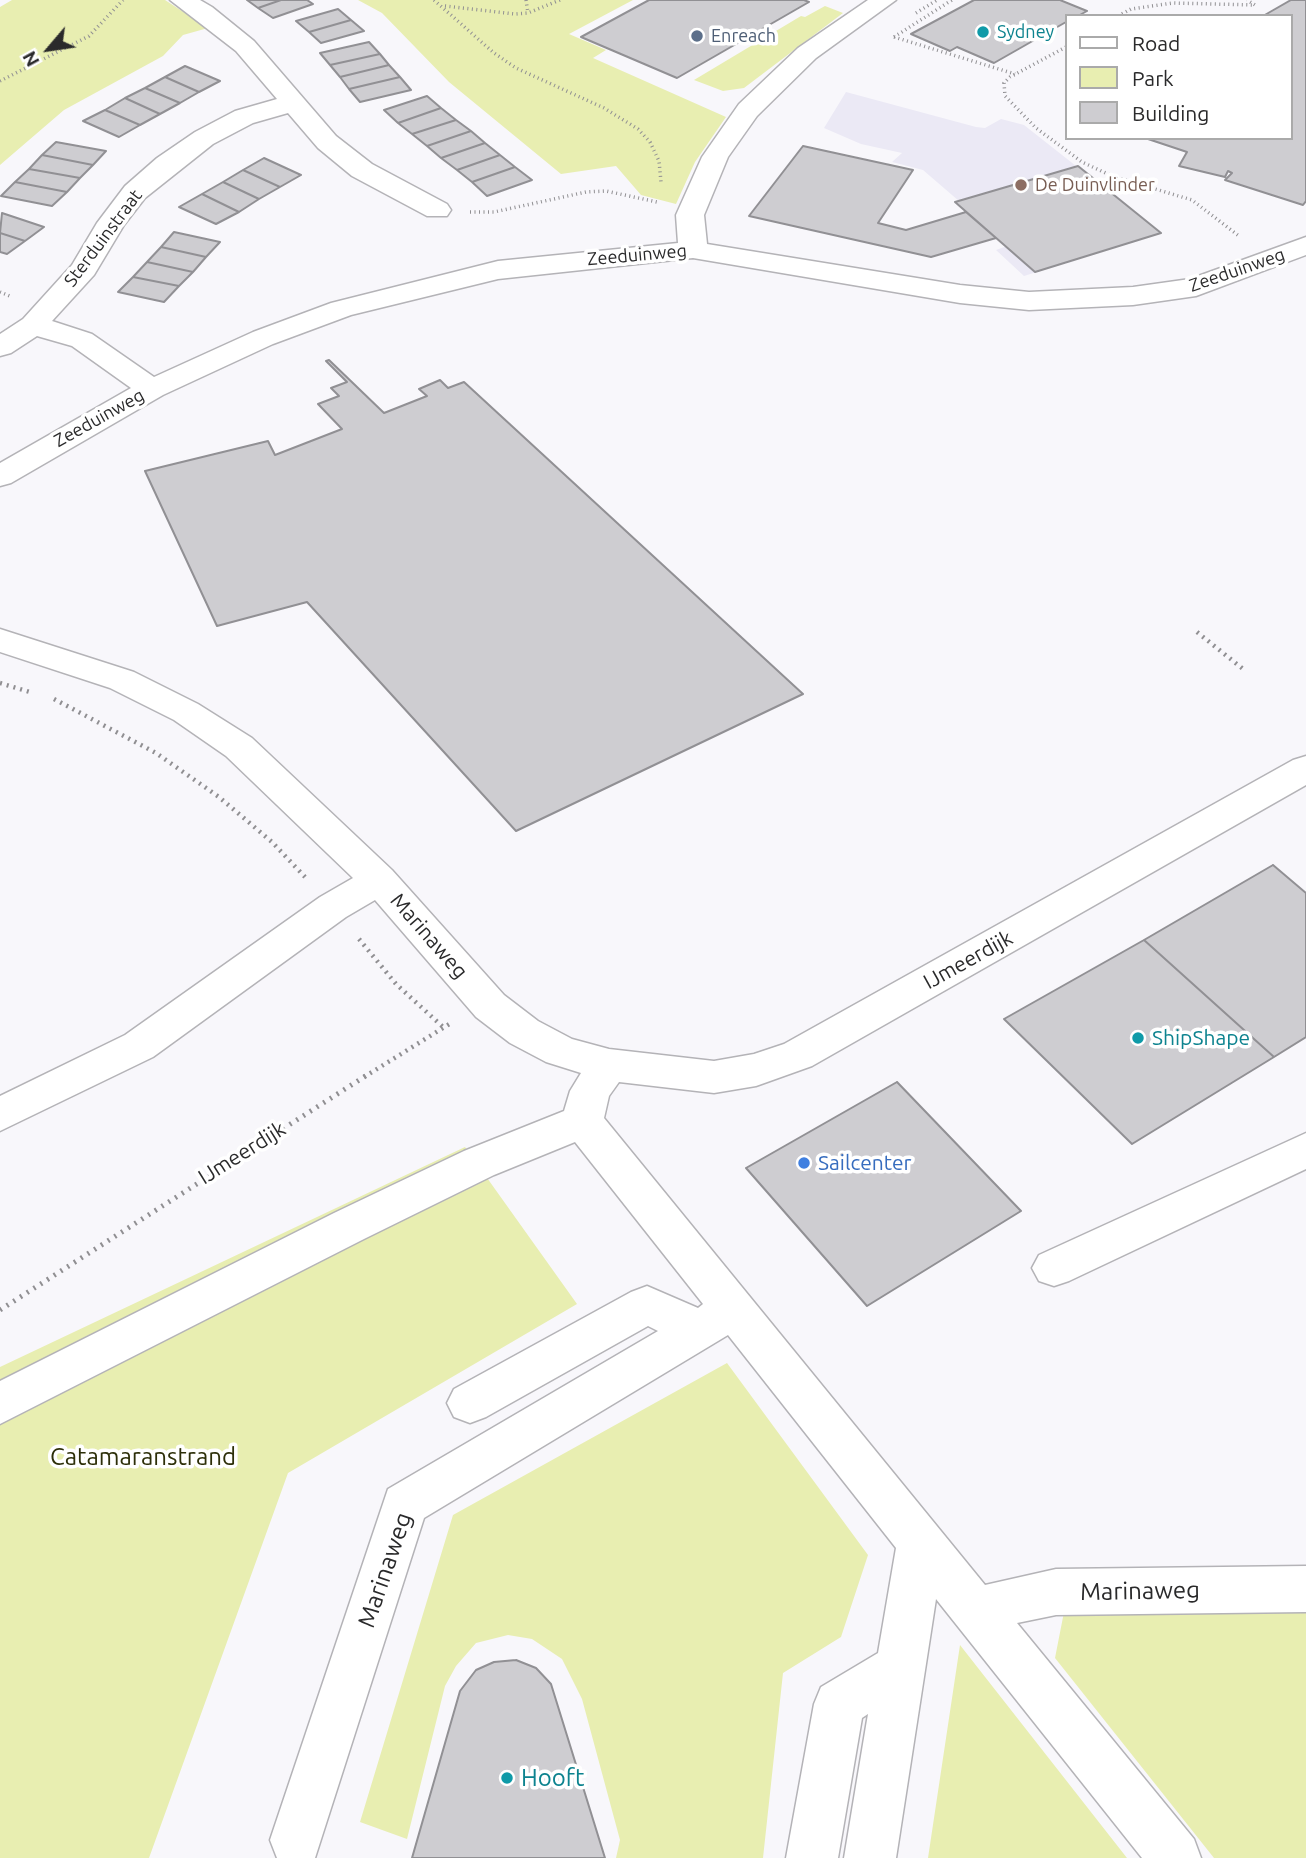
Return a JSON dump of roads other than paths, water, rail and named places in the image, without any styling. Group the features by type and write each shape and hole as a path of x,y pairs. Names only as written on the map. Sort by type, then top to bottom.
{"street":[{"path":"182,0 203,12 245,46 327,142 362,170 437,210"},
{"path":"693,250 690,215 715,157 748,110 807,53 884,0"},
{"name":"Sterduinstraat","path":"0,346 33,325 84,269 111,223 135,192 167,164 204,138 244,117 293,103"},
{"name":"Zeeduinweg","path":"0,477 152,389 263,338 341,309 440,282 498,270 693,250 960,294 1029,301 1133,296 1196,287 1306,245"},
{"path":"33,325 82,341 152,389"},
{"name":"Marinaweg","path":"0,640 122,680 186,712 239,747 379,880 489,1006 524,1032 560,1051 609,1065"},
{"name":"IJmeerdijk","path":"609,1065 714,1077 756,1070 798,1055 1306,769"},
{"path":"0,1115 139,1046 333,907 379,880"},
{"path":"609,1065 590,1091 582,1121 716,1319 921,1543 1175,1858"},
{"path":"0,1404 108,1346 360,1220 479,1163 582,1121"},
{"path":"1054,1268 1306,1150"},
{"path":"470,1402 647,1305 716,1319"},
{"name":"Marinaweg","path":"296,1840 405,1504 716,1319"},
{"path":"870,1858 921,1543"},
{"name":"Marinaweg","path":"975,1610 1056,1592 1306,1589"},
{"path":"812,1858 839,1704 899,1668"}],"place":[{"name":"Sydney","path":"983,32"},
{"name":"Enreach","path":"697,36"},
{"name":"De Duinvlinder","path":"1021,185"},
{"name":"ShipShape","path":"1138,1038"},
{"name":"Sailcenter","path":"804,1163"},
{"name":"Hooft","path":"507,1778"}],"park label":[{"name":"Catamaranstrand","path":"143,1457"}]}
